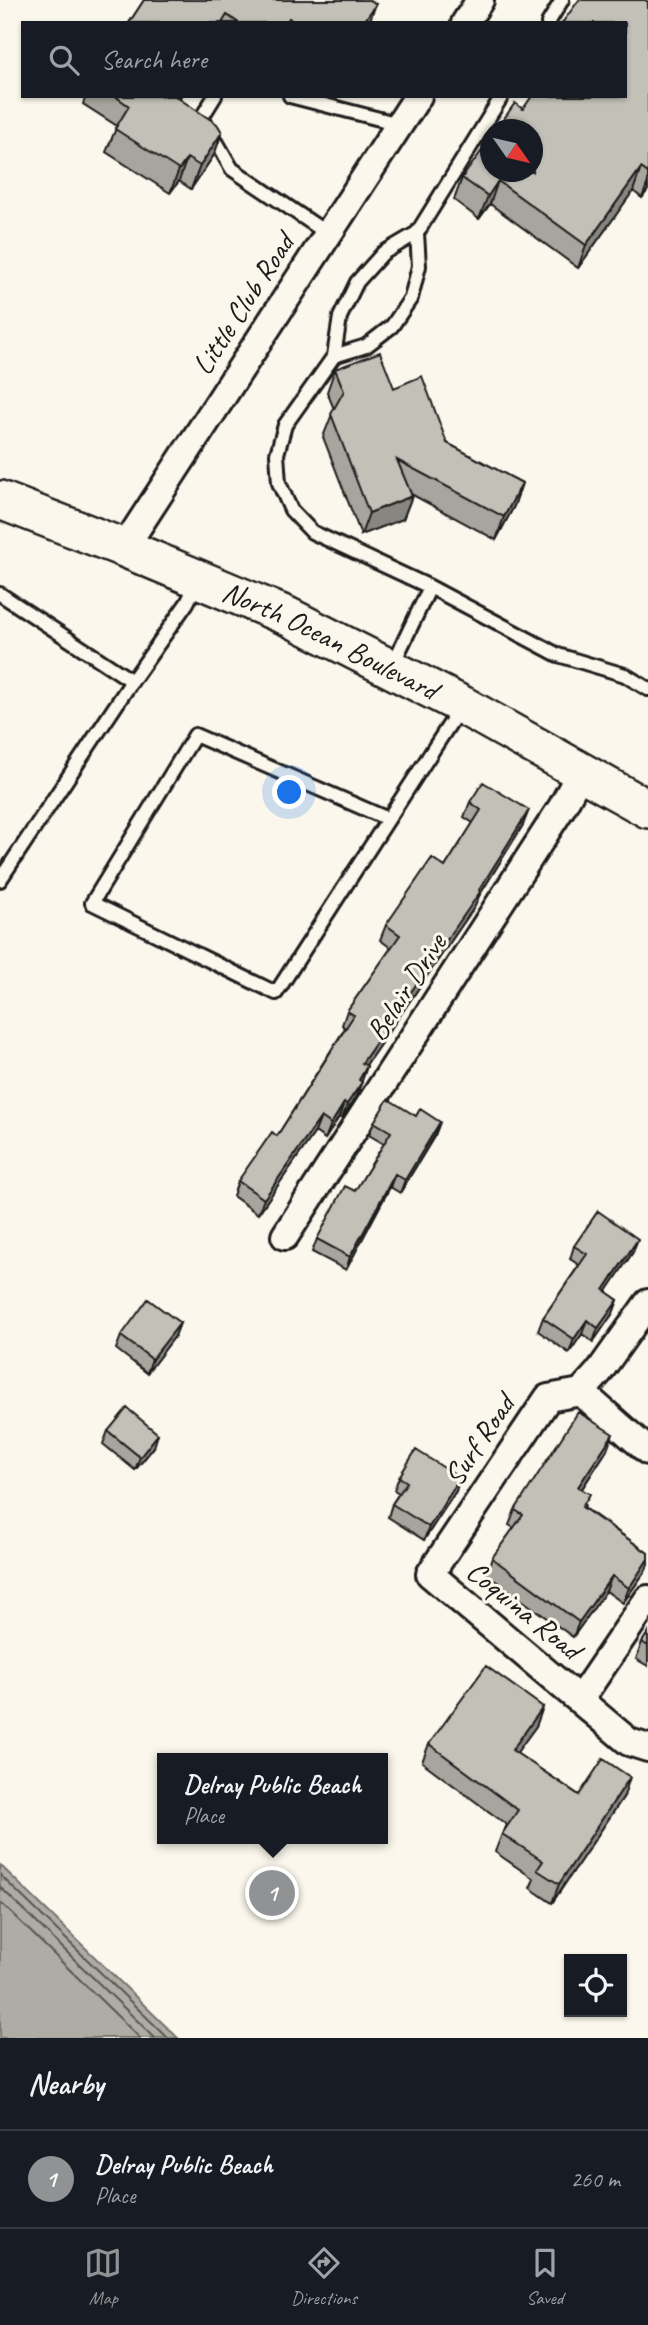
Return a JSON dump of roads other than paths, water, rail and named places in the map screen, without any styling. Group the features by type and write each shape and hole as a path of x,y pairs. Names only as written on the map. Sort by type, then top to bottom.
{"main road":[{"name":"North Ocean Boulevard","path":"0,500 124,548 287,617 462,705 648,809"}],"street":[{"path":"467,21 480,0"},
{"name":"Little Club Road","path":"124,548 417,98"},
{"name":"Belair Drive","path":"285,1236 562,807 581,772"},
{"path":"648,1303 599,1373 581,1392 648,1451"},
{"name":"Surf Road","path":"430,1571 548,1398 581,1392"},
{"name":"Coquina Road","path":"430,1571 430,1576 629,1742 648,1748"},
{"path":"580,1699 648,1599"}],"lane":[{"path":"549,21 562,0"},
{"path":"214,98 202,117 232,169 328,234"},
{"path":"298,98 399,124"},
{"path":"501,98 417,233 383,253 357,282 340,317 334,356 285,425 277,454 279,483 291,510 312,532 430,587 558,655 625,675 648,689"},
{"path":"334,356 366,346 392,326 399,317 411,298 419,266 417,233"},
{"path":"0,880 187,603 199,580"},
{"path":"391,668 430,587"},
{"path":"0,594 132,681"},
{"path":"388,819 195,735 92,903 276,993 462,705"}],"water":[{"path":"0,1865 178,2038 0,2038"}],"place":[{"name":"Delray Public Beach","path":"272,1893"}]}
